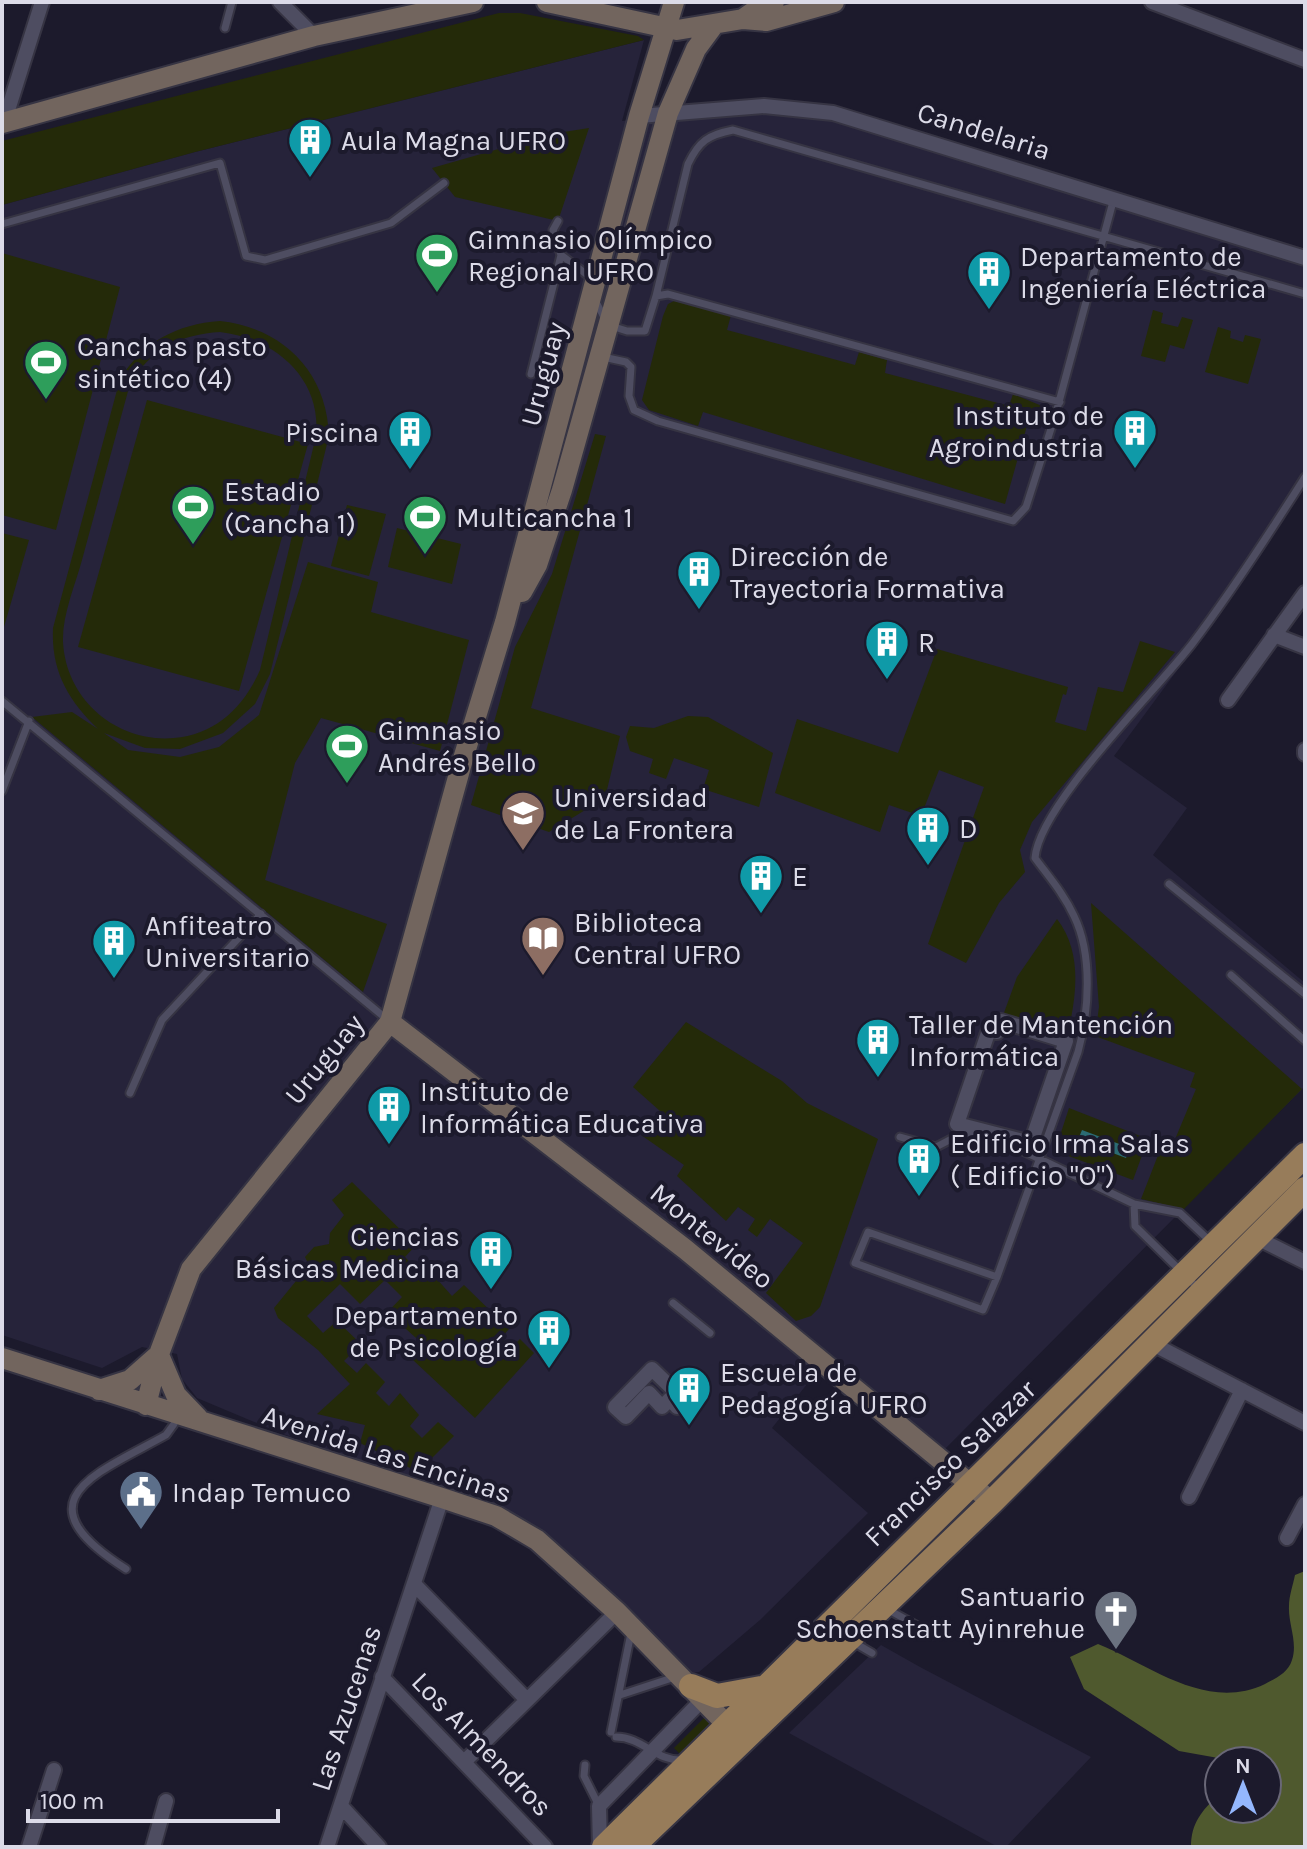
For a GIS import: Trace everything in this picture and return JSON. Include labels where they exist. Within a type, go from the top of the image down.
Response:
[{"type":"main road","points":[[3,123],[314,36],[473,2]]},
{"type":"main road","points":[[547,2],[673,29],[713,26],[743,19],[766,21],[834,2]]},
{"type":"main road","name":"Uruguay","points":[[152,1414],[159,1354],[191,1269],[390,1022],[459,772],[505,622],[639,116],[673,29],[674,2]]},
{"type":"main road","points":[[743,19],[763,5],[774,2]]},
{"type":"main road","name":"Uruguay","points":[[505,622],[537,565],[600,357],[668,113],[696,49],[713,26]]},
{"type":"main road","points":[[673,29],[681,59],[679,86]]},
{"type":"main road","name":"Montevideo","points":[[390,1022],[685,1249],[992,1502]]},
{"type":"main road","name":"Francisco Salazar","points":[[602,1847],[690,1759],[734,1731],[847,1639],[992,1502],[1149,1342],[1214,1245],[1305,1155]]},
{"type":"main road","name":"Francisco Salazar","points":[[632,1847],[734,1731],[761,1688],[970,1486],[1192,1282],[1246,1245],[1305,1189]]},
{"type":"main road","points":[[96,1390],[130,1380],[159,1354],[176,1395],[211,1425]]},
{"type":"main road","name":"Avenida Las Encinas","points":[[2,1358],[96,1390],[152,1414],[211,1425]]},
{"type":"main road","name":"Avenida Las Encinas","points":[[42,1372],[75,1394],[211,1425],[496,1516],[537,1540],[623,1618],[734,1731]]},
{"type":"main road","points":[[692,1687],[717,1696],[761,1688]]},
{"type":"street","points":[[3,123],[42,2]]},
{"type":"street","points":[[280,2],[314,36]]},
{"type":"street","points":[[1152,2],[1305,60]]},
{"type":"street","name":"Candelaria","points":[[639,116],[734,106],[808,108],[953,147],[1305,258]]},
{"type":"street","points":[[1228,700],[1305,593]]},
{"type":"street","points":[[1274,635],[1305,647]]},
{"type":"street","points":[[1001,1021],[1066,1041],[1031,1143],[957,1124],[989,1030],[997,1032],[1001,1021]]},
{"type":"street","points":[[1246,1245],[1305,1262]]},
{"type":"street","points":[[1149,1342],[1305,1423]]},
{"type":"street","points":[[652,1369],[684,1400],[677,1407],[670,1399],[662,1407],[649,1393],[626,1417],[615,1407],[652,1369]]},
{"type":"street","points":[[1189,1497],[1242,1390]]},
{"type":"street","name":"Las Azucenas","points":[[327,1847],[442,1498]]},
{"type":"street","points":[[1287,1538],[1305,1504]]},
{"type":"street","points":[[414,1584],[527,1700]]},
{"type":"street","points":[[464,1762],[527,1700],[623,1618]]},
{"type":"street","name":"Los Almendros","points":[[382,1677],[545,1847]]},
{"type":"street","points":[[599,1806],[653,1752],[692,1687]]},
{"type":"street","points":[[29,1847],[54,1770]]},
{"type":"street","points":[[153,1847],[166,1801]]},
{"type":"street","points":[[341,1806],[379,1847]]},
{"type":"street","name":"Francisco Salazar","points":[[599,1806],[602,1847]]},
{"type":"lane","points":[[225,28],[232,2]]},
{"type":"lane","points":[[558,221],[553,230],[561,255],[594,289],[608,325],[627,331],[645,331],[688,164],[697,146],[709,135],[733,130],[1305,294]]},
{"type":"lane","points":[[2,224],[220,163],[246,256],[265,260],[391,223],[444,183]]},
{"type":"lane","points":[[577,358],[600,357],[626,362],[632,373],[629,396],[634,410],[658,421],[1013,521],[1026,507],[1060,402],[1114,198]]},
{"type":"lane","points":[[531,374],[561,255]]},
{"type":"lane","points":[[656,296],[668,294],[722,306],[1060,402]]},
{"type":"lane","points":[[997,1277],[868,1232],[855,1263],[983,1310],[997,1277],[1078,1052],[1087,1002],[1076,920],[1063,895],[1035,858],[1036,841],[1054,809],[1191,645],[1305,477]]},
{"type":"lane","points":[[2,701],[390,1022]]},
{"type":"lane","points":[[2,791],[29,721]]},
{"type":"lane","points":[[1169,884],[1305,994]]},
{"type":"lane","points":[[130,1093],[162,1020],[261,914]]},
{"type":"lane","points":[[1231,975],[1305,1041]]},
{"type":"lane","points":[[900,1137],[936,1147],[963,1133],[1023,1151],[1038,1161],[1134,1204],[1180,1213],[1214,1245],[1246,1245]]},
{"type":"lane","points":[[1134,1204],[1135,1226],[1192,1282]]},
{"type":"lane","points":[[673,1303],[710,1333]]},
{"type":"lane","points":[[126,1569],[87,1537],[74,1518],[73,1500],[84,1481],[166,1435],[152,1414]]},
{"type":"lane","points":[[882,1606],[934,1635]]},
{"type":"lane","points":[[623,1618],[631,1647],[613,1735],[630,1739],[666,1761],[690,1759]]},
{"type":"lane","points":[[847,1639],[872,1653]]},
{"type":"lane","points":[[620,1695],[692,1687]]},
{"type":"lane","points":[[585,1765],[584,1776],[599,1806]]},
{"type":"shaded area","points":[[499,13],[520,13],[638,36],[644,40],[195,152],[2,205],[2,141]]},
{"type":"shaded area","name":"Universidad de La Frontera","points":[[644,40],[622,121],[763,111],[803,113],[1305,263],[1305,486],[1218,615],[1114,756],[1187,808],[1153,855],[1305,983],[1305,1086],[943,1451],[827,1359],[772,1428],[868,1513],[760,1620],[699,1672],[691,1673],[569,1554],[503,1508],[283,1434],[197,1398],[182,1379],[177,1354],[142,1347],[102,1368],[2,1335],[2,205],[195,152]]},
{"type":"shaded area","points":[[589,128],[558,221],[455,197],[432,168],[551,134]]},
{"type":"shaded area","name":"Canchas pasto sintético (4)","points":[[2,253],[120,287],[56,530],[2,515]]},
{"type":"shaded area","points":[[674,301],[731,315],[727,330],[855,365],[859,352],[887,360],[885,373],[1009,406],[1013,394],[1042,406],[1044,419],[1030,415],[1005,504],[703,412],[698,426],[649,410],[642,400],[663,316],[668,304]]},
{"type":"shaded area","points":[[1153,310],[1163,313],[1161,323],[1178,327],[1182,317],[1193,320],[1184,349],[1170,345],[1165,362],[1141,356]]},
{"type":"shaded area","points":[[220,321],[243,325],[282,344],[297,357],[320,392],[329,436],[270,674],[255,704],[223,733],[180,749],[145,748],[104,733],[128,750],[180,757],[219,747],[259,715],[308,562],[378,582],[371,612],[469,640],[440,751],[321,718],[295,763],[265,880],[387,924],[363,992],[32,717],[72,712],[98,729],[70,696],[58,671],[53,628],[120,379],[139,355],[162,337]],"holes":[[[220,332],[240,336],[276,352],[302,379],[316,415],[316,436],[260,670],[246,696],[226,717],[202,731],[189,736],[153,738],[115,725],[98,714],[84,699],[66,663],[63,642],[65,621],[130,384],[157,353],[180,340]]]},
{"type":"shaded area","points":[[1218,327],[1231,331],[1230,338],[1243,342],[1245,335],[1261,339],[1248,384],[1205,372]]},
{"type":"shaded area","name":"Estadio (Cancha 1)","points":[[147,400],[308,444],[239,691],[78,647]]},
{"type":"shaded area","points":[[595,434],[606,436],[531,708],[620,736],[605,798],[549,832],[471,805],[515,647],[552,574]]},
{"type":"shaded area","points":[[347,505],[386,514],[369,576],[331,566]]},
{"type":"shaded area","name":"Multicancha 1","points":[[397,528],[461,544],[452,584],[388,567]]},
{"type":"shaded area","points":[[2,533],[29,540],[4,627],[2,627]]},
{"type":"shaded area","points":[[1140,641],[1175,652],[1032,822],[1020,850],[1025,872],[999,903],[966,963],[928,944],[984,787],[939,770],[921,816],[889,805],[880,832],[775,793],[797,719],[898,753],[937,649],[1068,687],[1055,722],[1086,731],[1098,687],[1123,692]]},
{"type":"shaded area","points":[[688,716],[708,717],[773,753],[759,807],[703,789],[709,770],[674,758],[666,779],[649,773],[653,759],[630,751],[626,737],[630,726],[654,728]]},
{"type":"shaded area","points":[[1091,903],[1302,1089],[1184,1209],[1141,1199],[1162,1145],[1171,1149],[1196,1089],[1190,1087],[1195,1073],[1095,1036],[1099,1007]]},
{"type":"shaded area","points":[[1057,919],[1066,933],[1074,962],[1075,994],[1066,1041],[1001,1021],[1017,977]]},
{"type":"shaded area","points":[[686,1022],[782,1081],[807,1103],[878,1139],[820,1307],[811,1316],[796,1321],[766,1293],[803,1243],[770,1219],[757,1237],[748,1230],[755,1219],[738,1207],[726,1221],[677,1176],[684,1165],[641,1135],[660,1111],[633,1087]]},
{"type":"shaded area","points":[[1069,1108],[1148,1139],[1133,1180],[1055,1151]]},
{"type":"shaded area","points":[[1082,1130],[1130,1148],[1126,1158],[1078,1140]]},
{"type":"shaded area","points":[[352,1182],[416,1245],[405,1257],[420,1273],[427,1268],[452,1296],[464,1285],[509,1329],[501,1338],[511,1348],[520,1339],[534,1353],[475,1418],[413,1360],[425,1346],[396,1320],[390,1325],[382,1318],[402,1297],[385,1280],[360,1304],[340,1284],[307,1316],[323,1333],[337,1321],[361,1344],[344,1361],[357,1373],[366,1363],[385,1382],[376,1393],[389,1406],[400,1393],[419,1415],[410,1426],[422,1438],[438,1422],[454,1436],[418,1472],[360,1443],[365,1425],[317,1414],[350,1384],[318,1350],[278,1318],[274,1308],[309,1265],[305,1257],[314,1247],[329,1244],[330,1233],[344,1215],[332,1200]]},
{"type":"shaded area","points":[[1305,1571],[1305,1847],[1191,1847],[1193,1831],[1203,1812],[1203,1825],[1283,1825],[1283,1745],[1203,1745],[1203,1755],[1179,1751],[1084,1689],[1070,1657],[1098,1644],[1200,1689],[1221,1693],[1243,1691],[1265,1684],[1285,1672],[1292,1660],[1294,1646],[1289,1613],[1295,1575]]},
{"type":"shaded area","points":[[881,1645],[1091,1757],[1006,1847],[998,1847],[789,1733]]},
{"type":"shaded area","points":[[705,1717],[711,1723],[680,1754],[674,1748]]},
{"type":"place","name":"Aula Magna UFRO","points":[[310,179]]},
{"type":"place","name":"Gimnasio Olímpico Regional UFRO","points":[[437,294]]},
{"type":"place","name":"Departamento de Ingeniería Eléctrica","points":[[989,311]]},
{"type":"place","name":"Canchas pasto sintético (4)","points":[[46,401]]},
{"type":"place","name":"Instituto de Agroindustria","points":[[1135,470]]},
{"type":"place","name":"Piscina","points":[[410,471]]},
{"type":"place","name":"Estadio (Cancha 1)","points":[[193,546]]},
{"type":"place","name":"Multicancha 1","points":[[425,556]]},
{"type":"place","name":"Dirección de Trayectoria Formativa","points":[[699,611]]},
{"type":"place","name":"R","points":[[887,681]]},
{"type":"place","name":"Gimnasio Andrés Bello","points":[[347,785]]},
{"type":"place","name":"Universidad de La Frontera","points":[[523,852]]},
{"type":"place","name":"D","points":[[928,867]]},
{"type":"place","name":"E","points":[[761,915]]},
{"type":"place","name":"Biblioteca Central UFRO","points":[[543,977]]},
{"type":"place","name":"Anfiteatro Universitario","points":[[114,980]]},
{"type":"place","name":"Taller de Mantención Informática","points":[[878,1079]]},
{"type":"place","name":"Instituto de Informática Educativa","points":[[389,1146]]},
{"type":"place","name":"Edificio Irma Salas ( Edificio \"O\")","points":[[919,1198]]},
{"type":"place","name":"Ciencias Básicas Medicina","points":[[491,1291]]},
{"type":"place","name":"Departamento de Psicología","points":[[549,1370]]},
{"type":"place","name":"Escuela de Pedagogía UFRO","points":[[689,1427]]},
{"type":"place","name":"Indap Temuco","points":[[141,1531]]},
{"type":"place","name":"Santuario Schoenstatt Ayinrehue","points":[[1116,1651]]}]
